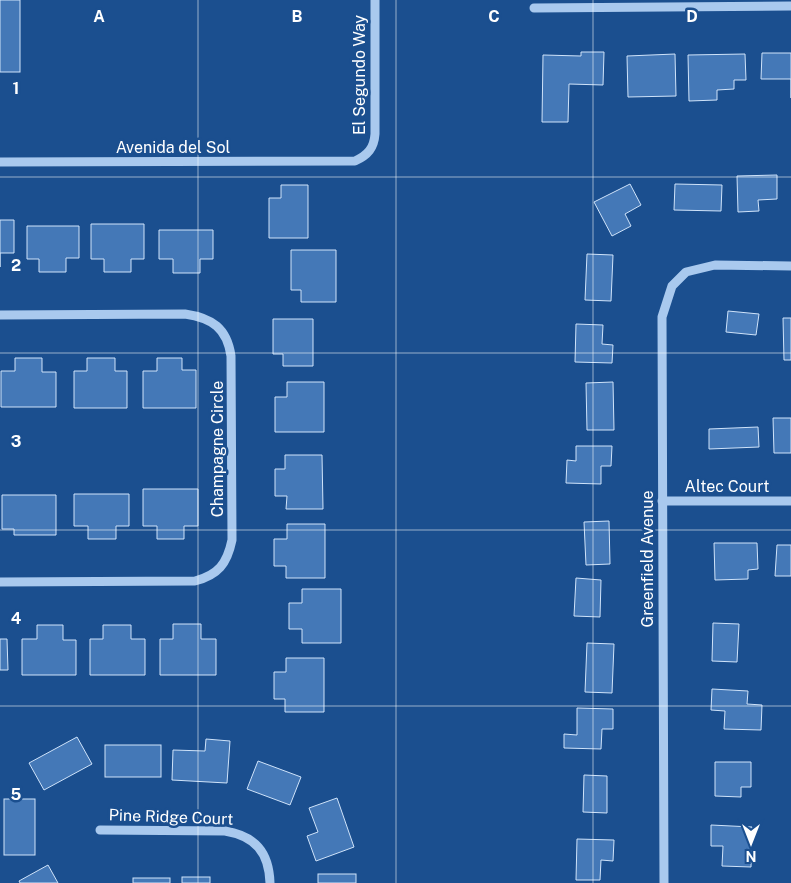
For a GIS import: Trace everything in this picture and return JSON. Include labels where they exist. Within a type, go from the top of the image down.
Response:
[{"type":"street","name":"El Segundo Way","points":[[346,162],[355,161],[364,156],[371,150],[374,142],[375,0]]},
{"type":"street","points":[[534,8],[643,4],[791,6]]},
{"type":"street","name":"Avenida del Sol","points":[[0,162],[346,162]]},
{"type":"street","name":"Greenfield Avenue","points":[[664,883],[662,317],[672,286],[686,272],[714,265],[791,266]]},
{"type":"street","name":"Champagne Circle","points":[[0,315],[184,314],[198,316],[220,328],[226,336],[231,356],[232,540],[226,562],[207,578],[194,581],[0,582]]},
{"type":"street","name":"Altec Court","points":[[662,501],[791,501]]},
{"type":"street","name":"Pine Ridge Court","points":[[100,830],[225,831],[237,833],[248,838],[262,852],[269,869],[270,883]]},
{"type":"building","points":[[0,0],[20,0],[20,72],[0,72]]},
{"type":"building","points":[[581,52],[604,52],[603,85],[569,84],[568,122],[542,122],[543,55],[581,56]]},
{"type":"building","points":[[762,53],[791,53],[791,79],[761,79]]},
{"type":"building","points":[[675,54],[676,96],[628,97],[627,56]]},
{"type":"building","points":[[745,54],[746,80],[734,80],[734,89],[717,90],[717,100],[689,101],[688,55]]},
{"type":"building","points":[[777,175],[777,199],[758,200],[759,211],[738,212],[737,176]]},
{"type":"building","points":[[630,184],[641,205],[625,214],[631,226],[612,236],[594,202]]},
{"type":"building","points":[[675,184],[722,185],[721,211],[674,210]]},
{"type":"building","points":[[281,185],[308,185],[308,238],[269,238],[269,198],[281,198]]},
{"type":"building","points":[[0,220],[14,220],[14,253],[0,253]]},
{"type":"building","points":[[91,224],[144,224],[144,259],[131,259],[131,272],[104,272],[104,259],[91,259]]},
{"type":"building","points":[[27,226],[79,226],[79,258],[66,258],[66,272],[39,272],[39,259],[27,259]]},
{"type":"building","points":[[159,230],[213,230],[213,259],[200,259],[200,273],[173,273],[173,259],[159,259]]},
{"type":"building","points":[[291,250],[336,250],[336,302],[301,302],[301,290],[291,290]]},
{"type":"building","points":[[587,254],[613,255],[611,301],[585,300]]},
{"type":"building","points":[[728,311],[759,314],[756,335],[726,332]]},
{"type":"building","points":[[783,318],[791,318],[791,360],[784,360]]},
{"type":"building","points":[[273,319],[313,319],[313,366],[283,366],[283,354],[273,354]]},
{"type":"building","points":[[576,324],[603,325],[602,344],[613,345],[612,363],[575,362]]},
{"type":"building","points":[[15,358],[42,358],[42,372],[56,372],[56,407],[1,407],[1,371],[15,371]]},
{"type":"building","points":[[87,358],[115,358],[115,371],[127,371],[127,408],[74,408],[74,371],[87,371]]},
{"type":"building","points":[[157,358],[182,358],[182,370],[196,370],[196,408],[143,408],[143,371],[157,371]]},
{"type":"building","points":[[287,382],[324,382],[324,432],[275,432],[275,397],[287,397]]},
{"type":"building","points":[[613,382],[614,430],[587,430],[586,383]]},
{"type":"building","points":[[773,418],[791,418],[791,453],[774,453]]},
{"type":"building","points":[[758,427],[759,447],[709,449],[709,429]]},
{"type":"building","points":[[576,446],[612,446],[611,466],[601,466],[601,484],[566,483],[567,460],[576,461]]},
{"type":"building","points":[[285,455],[322,455],[323,509],[286,509],[287,496],[275,496],[275,469],[285,469]]},
{"type":"building","points":[[143,489],[198,489],[198,526],[184,526],[184,539],[157,539],[157,526],[143,526]]},
{"type":"building","points":[[74,494],[129,494],[129,526],[116,526],[116,539],[88,539],[88,526],[74,526]]},
{"type":"building","points":[[2,495],[56,495],[56,535],[14,535],[14,529],[2,529]]},
{"type":"building","points":[[609,521],[610,564],[586,565],[584,522]]},
{"type":"building","points":[[287,524],[325,524],[325,578],[286,578],[286,566],[274,566],[274,539],[287,539]]},
{"type":"building","points":[[714,543],[757,543],[758,569],[748,570],[748,579],[715,580]]},
{"type":"building","points":[[777,545],[791,545],[791,576],[775,576]]},
{"type":"building","points":[[576,578],[601,580],[600,617],[574,616]]},
{"type":"building","points":[[302,589],[341,589],[341,643],[302,643],[302,629],[289,629],[289,603],[302,603]]},
{"type":"building","points":[[713,623],[739,624],[737,662],[712,661]]},
{"type":"building","points":[[173,624],[201,624],[201,639],[216,639],[216,675],[160,675],[160,639],[173,639]]},
{"type":"building","points":[[37,625],[63,625],[63,640],[76,640],[76,675],[22,675],[22,639],[37,639]]},
{"type":"building","points":[[103,625],[131,625],[131,639],[145,639],[145,675],[90,675],[90,639],[103,639]]},
{"type":"building","points":[[0,639],[7,639],[8,670],[0,670]]},
{"type":"building","points":[[587,643],[614,644],[612,693],[585,692]]},
{"type":"building","points":[[286,658],[324,658],[324,712],[285,712],[285,699],[274,699],[274,672],[286,672]]},
{"type":"building","points":[[712,689],[748,691],[747,704],[762,705],[761,730],[724,729],[725,711],[711,710]]},
{"type":"building","points":[[577,708],[613,709],[613,729],[602,729],[601,749],[564,748],[564,734],[577,735]]},
{"type":"building","points":[[77,737],[92,764],[44,790],[29,763]]},
{"type":"building","points":[[206,739],[230,741],[227,783],[172,780],[173,750],[205,751]]},
{"type":"building","points":[[105,745],[161,745],[161,777],[105,777]]},
{"type":"building","points":[[258,761],[301,777],[290,805],[247,789]]},
{"type":"building","points":[[715,762],[751,762],[751,787],[741,787],[741,797],[715,796]]},
{"type":"building","points":[[584,775],[607,776],[607,813],[583,812]]},
{"type":"building","points":[[337,798],[354,847],[316,861],[307,836],[318,832],[309,808]]},
{"type":"building","points":[[4,799],[35,799],[35,855],[4,855]]},
{"type":"building","points":[[711,825],[752,827],[751,867],[722,866],[723,846],[711,846]]},
{"type":"building","points":[[577,839],[614,840],[613,861],[601,860],[600,880],[576,880]]},
{"type":"building","points":[[48,865],[58,883],[20,883],[19,881]]},
{"type":"building","points":[[318,874],[356,874],[356,883],[318,883]]},
{"type":"building","points":[[182,877],[210,877],[210,883],[182,883]]},
{"type":"building","points":[[133,878],[170,878],[170,883],[133,883]]}]
